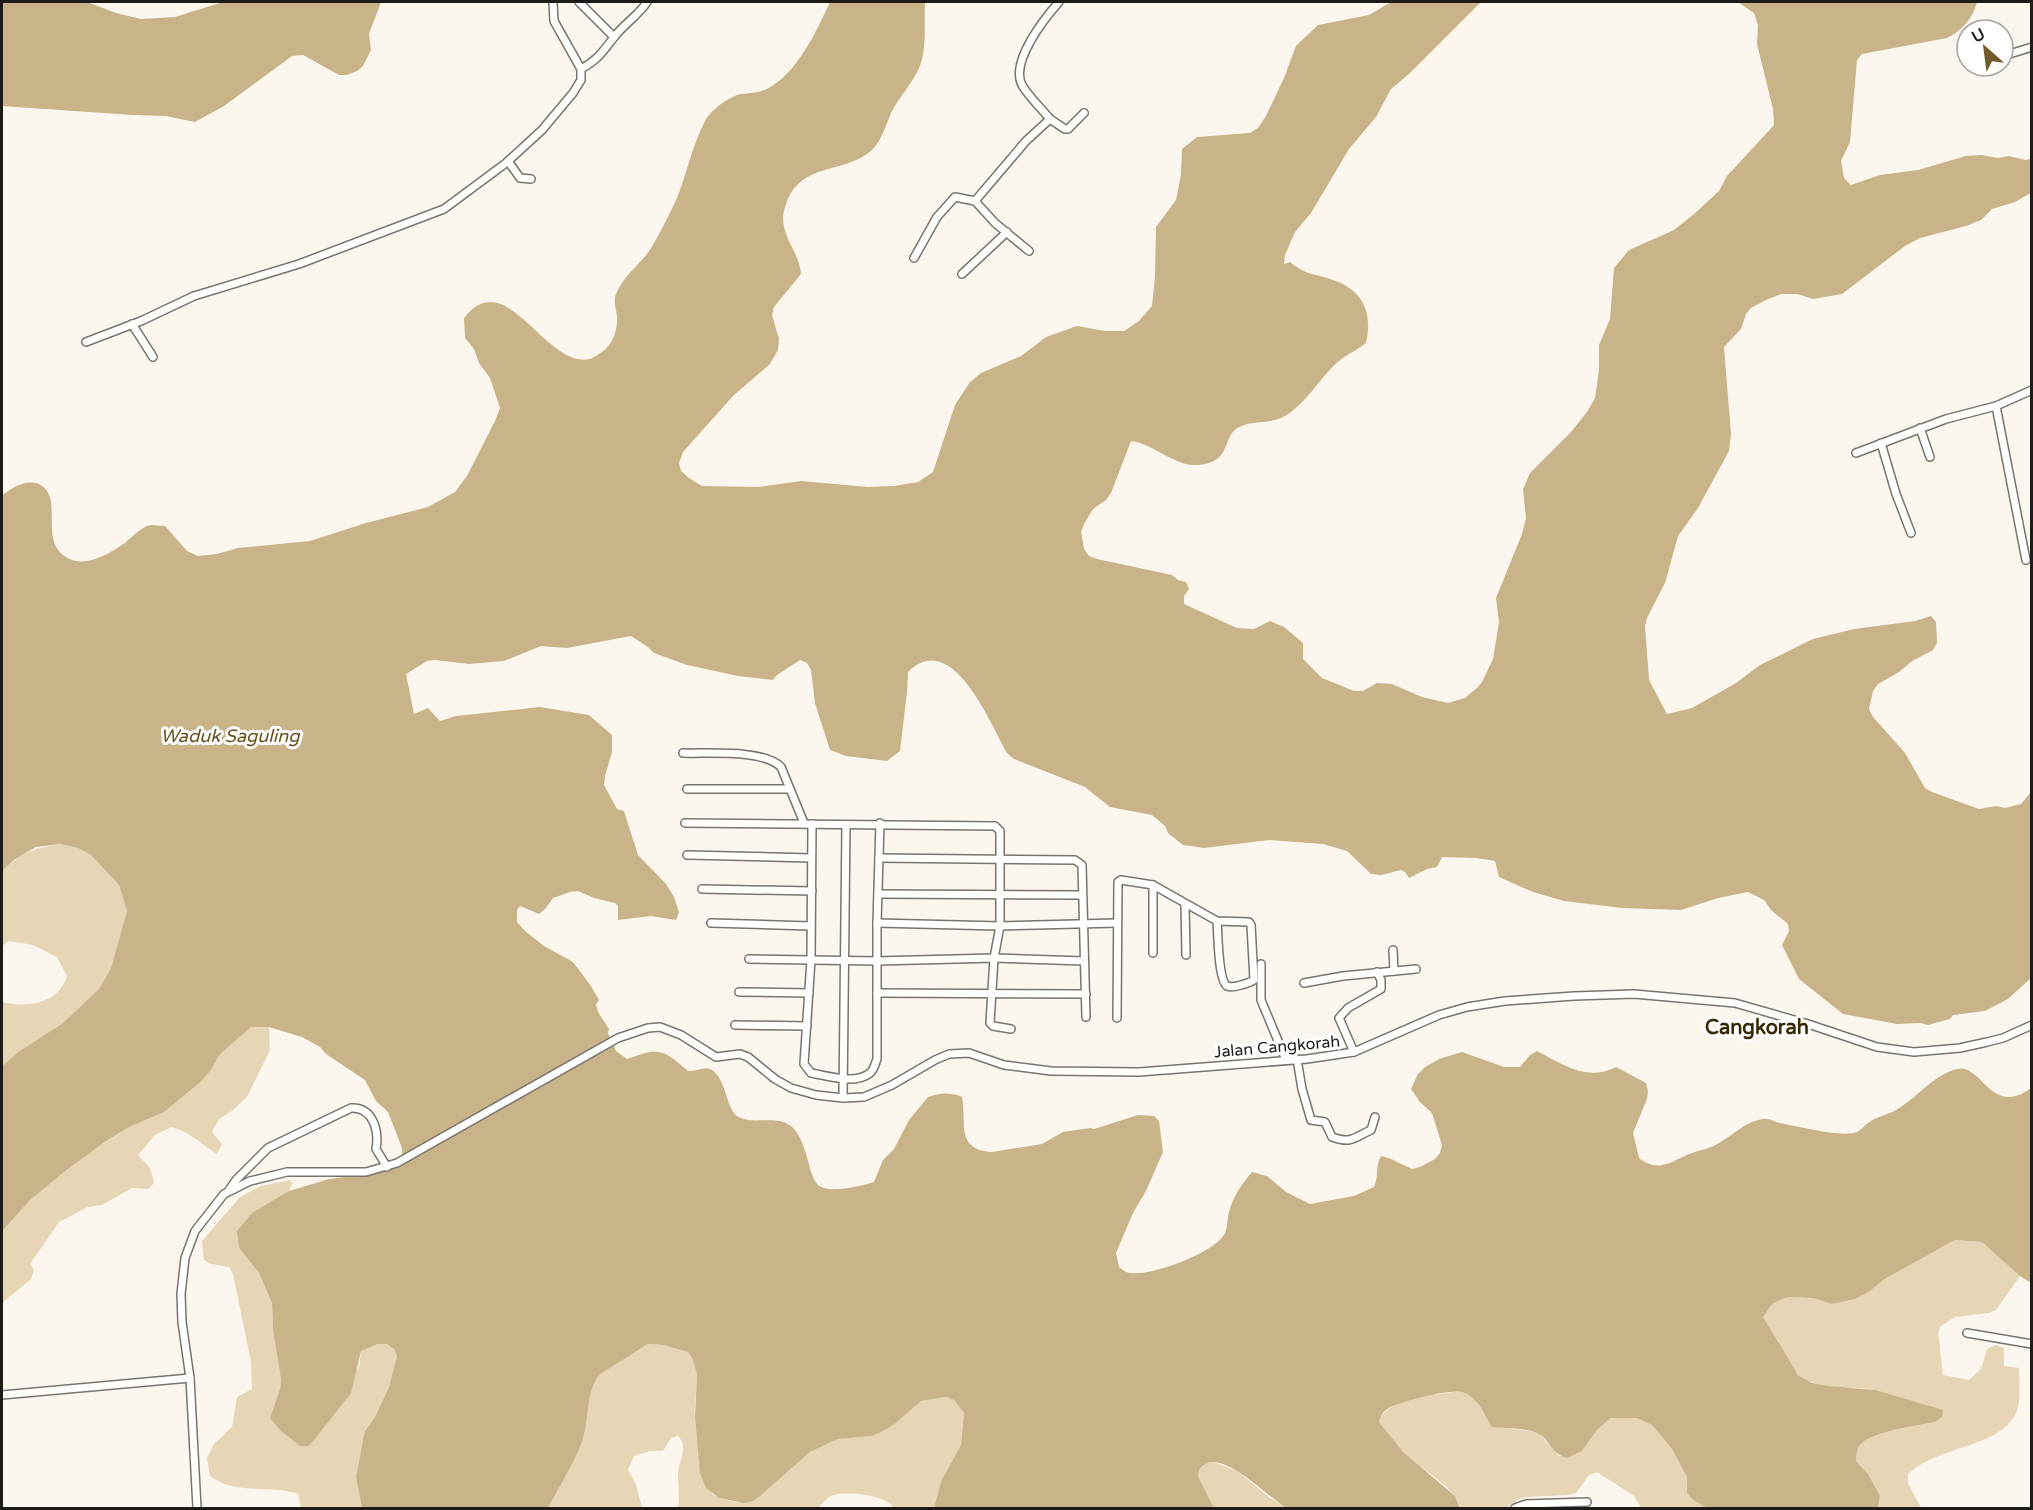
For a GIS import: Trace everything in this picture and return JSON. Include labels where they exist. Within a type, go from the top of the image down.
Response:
[{"type":"street","points":[[86,342],[194,296],[299,264],[444,209],[507,161],[542,130],[581,80],[581,69],[575,54],[554,21],[553,2]]},
{"type":"street","points":[[579,2],[614,37]]},
{"type":"street","points":[[581,69],[593,63],[600,56],[614,37],[647,2]]},
{"type":"street","points":[[1059,2],[1021,58],[1021,84],[1050,119],[1065,129],[1068,129],[1084,113]]},
{"type":"street","points":[[2015,52],[2031,47]]},
{"type":"street","points":[[975,201],[1026,141],[1050,119]]},
{"type":"street","points":[[507,161],[520,178],[531,179]]},
{"type":"street","points":[[914,258],[937,217],[956,197],[975,201],[1029,251]]},
{"type":"street","points":[[962,274],[1006,232]]},
{"type":"street","points":[[132,324],[153,357]]},
{"type":"street","points":[[1856,453],[1946,419],[1996,406],[2031,390]]},
{"type":"street","points":[[1996,406],[2026,560]]},
{"type":"street","points":[[1920,429],[1930,457]]},
{"type":"street","points":[[1881,443],[1896,494],[1911,533]]},
{"type":"street","points":[[683,753],[753,756],[775,761],[781,767],[789,789],[808,824],[812,891],[811,960],[804,1064],[811,1073],[843,1079],[869,1074],[877,1059],[880,823]]},
{"type":"street","points":[[687,789],[789,789]]},
{"type":"street","points":[[685,823],[846,825],[880,823],[995,826],[1000,831],[1000,926],[994,958],[990,1023],[993,1026],[1011,1029]]},
{"type":"street","points":[[843,1098],[846,825]]},
{"type":"street","points":[[687,855],[811,858]]},
{"type":"street","points":[[879,858],[1075,860],[1082,865],[1086,1017]]},
{"type":"street","points":[[1117,1018],[1118,882],[1122,880],[1152,885],[1217,921],[1249,922],[1254,980],[1252,982],[1232,987],[1227,986],[1223,981],[1217,921]]},
{"type":"street","points":[[1152,885],[1153,953]]},
{"type":"street","points":[[702,889],[812,891]]},
{"type":"street","points":[[878,894],[1082,895]]},
{"type":"street","points":[[1185,904],[1185,956]]},
{"type":"street","points":[[711,923],[810,926]]},
{"type":"street","points":[[877,923],[1000,926],[1118,923]]},
{"type":"street","points":[[1393,950],[1394,971]]},
{"type":"street","points":[[749,959],[877,961],[994,958],[1084,961]]},
{"type":"street","points":[[1262,964],[1261,1000],[1286,1060]]},
{"type":"street","points":[[1304,983],[1377,972],[1416,969]]},
{"type":"street","points":[[1354,1052],[1339,1018],[1348,1008],[1381,989],[1381,980],[1377,972]]},
{"type":"street","points":[[739,992],[808,993]]},
{"type":"street","points":[[877,993],[1086,994]]},
{"type":"street","name":"Jalan Cangkorah","points":[[387,1167],[614,1041],[648,1028],[660,1027],[681,1035],[716,1057],[740,1054],[748,1057],[775,1079],[791,1088],[816,1095],[843,1098],[864,1097],[892,1085],[949,1054],[969,1053],[1004,1065],[1051,1071],[1139,1072],[1339,1056],[1354,1052],[1439,1015],[1467,1007],[1601,994],[1651,995],[1735,1003],[1893,1051],[1914,1052],[1969,1046],[2003,1038],[2031,1025]]},
{"type":"street","points":[[735,1025],[807,1026]]},
{"type":"street","points":[[1297,1059],[1302,1089],[1311,1120],[1325,1122],[1332,1137],[1345,1142],[1350,1141],[1371,1130],[1375,1117]]},
{"type":"street","points":[[197,1509],[190,1378],[182,1322],[185,1258],[195,1231],[236,1180],[268,1148],[351,1108],[357,1108],[370,1115],[375,1122],[376,1149],[387,1167],[366,1172],[287,1172],[250,1181],[228,1192]]},
{"type":"street","points":[[1967,1333],[2031,1344]]},
{"type":"street","points":[[2,1395],[190,1378]]},
{"type":"street","points":[[1515,1509],[1526,1504],[1587,1502]]},
{"type":"shaded area","points":[[60,844],[78,848],[91,855],[119,885],[127,911],[111,968],[99,989],[63,1023],[21,1050],[2,1066],[2,1002],[31,1004],[40,1002],[57,993],[67,976],[57,957],[33,945],[9,941],[2,946],[2,871],[28,852]]},
{"type":"shaded area","points":[[251,1026],[269,1027],[270,1050],[247,1097],[219,1119],[212,1132],[222,1144],[217,1154],[189,1135],[171,1127],[155,1135],[138,1155],[150,1168],[154,1183],[148,1189],[132,1188],[102,1205],[88,1207],[59,1222],[30,1264],[34,1270],[31,1279],[2,1303],[2,1231],[13,1216],[27,1201],[61,1173],[211,1070],[220,1054]]},
{"type":"shaded area","points":[[290,1180],[292,1183],[289,1191],[253,1212],[239,1248],[259,1273],[272,1303],[273,1330],[281,1380],[270,1418],[359,1368],[361,1351],[378,1344],[387,1344],[394,1349],[397,1356],[389,1387],[363,1439],[356,1476],[362,1508],[301,1508],[298,1494],[231,1486],[210,1476],[207,1458],[214,1444],[232,1427],[237,1397],[252,1389],[251,1362],[233,1274],[229,1267],[211,1264],[204,1260],[202,1241],[240,1197],[261,1186]]},
{"type":"shaded area","points":[[1955,1240],[1982,1242],[2020,1276],[1996,1310],[1955,1317],[1941,1326],[1938,1333],[1943,1375],[1969,1380],[1981,1369],[1987,1349],[1995,1345],[2004,1348],[2004,1366],[2019,1368],[2017,1410],[2010,1423],[1998,1432],[1984,1440],[1919,1465],[1908,1475],[1908,1483],[1921,1508],[1878,1508],[1880,1496],[1868,1474],[1856,1461],[1859,1447],[1876,1435],[1935,1422],[1900,1401],[1877,1391],[1828,1386],[1800,1376],[1786,1358],[1763,1317],[1772,1304],[1787,1297],[1813,1298],[1831,1304],[1870,1291],[1883,1280]]},
{"type":"shaded area","points":[[648,1344],[680,1348],[689,1353],[693,1359],[697,1374],[695,1416],[712,1494],[729,1501],[754,1500],[810,1452],[838,1439],[872,1436],[896,1423],[921,1401],[946,1397],[954,1400],[964,1413],[961,1445],[941,1481],[934,1508],[894,1508],[875,1497],[838,1494],[831,1496],[817,1508],[678,1508],[678,1473],[683,1445],[678,1436],[671,1438],[663,1451],[650,1451],[634,1456],[628,1470],[636,1484],[642,1508],[548,1508],[582,1442],[592,1390],[599,1375]]},
{"type":"shaded area","points":[[1461,1391],[1475,1399],[1492,1426],[1538,1432],[1559,1456],[1582,1451],[1597,1430],[1611,1418],[1637,1418],[1652,1425],[1672,1449],[1687,1477],[1687,1493],[1693,1500],[1707,1508],[1641,1508],[1634,1496],[1597,1472],[1589,1475],[1576,1493],[1527,1497],[1519,1499],[1506,1508],[1460,1508],[1451,1492],[1403,1452],[1379,1422],[1384,1413],[1402,1402]]},
{"type":"shaded area","points":[[1214,1462],[1237,1471],[1286,1508],[1214,1508],[1198,1476],[1200,1468],[1206,1463]]},
{"type":"water","points":[[2,2],[87,2],[141,19],[175,17],[223,2],[381,2],[369,34],[371,50],[363,66],[357,71],[339,75],[303,55],[292,56],[224,106],[195,122],[166,116],[2,106]]},
{"type":"water","name":"Waduk Saguling","points":[[830,2],[925,2],[924,43],[920,66],[894,107],[875,146],[861,158],[824,170],[802,181],[793,190],[786,204],[783,224],[801,274],[774,307],[772,315],[779,339],[778,350],[770,364],[734,395],[683,452],[679,463],[681,471],[702,486],[759,487],[801,481],[868,487],[918,482],[933,472],[955,405],[970,382],[981,373],[1021,356],[1046,337],[1077,326],[1105,331],[1124,331],[1139,321],[1152,306],[1156,227],[1176,200],[1181,174],[1182,149],[1197,137],[1250,133],[1258,128],[1284,78],[1296,46],[1318,25],[1369,15],[1391,2],[1481,2],[1391,89],[1376,117],[1349,149],[1311,213],[1295,232],[1285,255],[1284,264],[1290,262],[1306,272],[1343,284],[1358,296],[1367,313],[1366,343],[1339,361],[1293,411],[1279,419],[1248,424],[1236,429],[1221,455],[1209,463],[1190,465],[1181,463],[1148,446],[1131,441],[1111,493],[1106,500],[1093,509],[1081,532],[1084,549],[1089,556],[1172,575],[1186,582],[1189,589],[1184,596],[1184,604],[1237,628],[1254,629],[1270,621],[1284,627],[1303,643],[1303,659],[1322,678],[1354,691],[1363,691],[1377,683],[1392,684],[1422,697],[1448,703],[1465,698],[1477,688],[1493,659],[1499,622],[1496,598],[1522,534],[1526,518],[1523,489],[1530,473],[1571,432],[1595,398],[1599,370],[1599,345],[1610,319],[1614,268],[1629,250],[1674,230],[1694,214],[1719,191],[1727,176],[1774,125],[1773,109],[1757,44],[1758,25],[1754,13],[1738,2],[1977,2],[1970,18],[1955,18],[1955,33],[1947,38],[1862,54],[1857,60],[1850,142],[1841,161],[1844,178],[1851,185],[1880,175],[1918,170],[1966,156],[1982,155],[1998,158],[2009,156],[2025,160],[2031,159],[2031,193],[2015,202],[1992,209],[1981,220],[1920,238],[1905,246],[1842,294],[1813,299],[1797,294],[1781,294],[1751,308],[1746,314],[1741,329],[1724,347],[1731,434],[1729,451],[1698,508],[1678,536],[1665,583],[1645,626],[1649,680],[1667,714],[1692,708],[1736,683],[1760,665],[1813,639],[1854,629],[1915,621],[1931,616],[1936,622],[1937,643],[1933,650],[1878,684],[1873,691],[1869,709],[1873,717],[1905,753],[1925,788],[1932,792],[1979,809],[1996,806],[2005,808],[2021,804],[2031,792],[2031,978],[2008,999],[1985,1011],[1953,1015],[1950,1019],[1928,1025],[1897,1024],[1843,1014],[1799,979],[1782,945],[1789,931],[1788,924],[1771,910],[1764,900],[1748,892],[1718,898],[1681,910],[1622,908],[1564,901],[1533,892],[1499,877],[1495,861],[1476,858],[1442,857],[1437,867],[1409,878],[1401,870],[1381,875],[1371,874],[1347,851],[1323,844],[1269,840],[1204,848],[1183,845],[1168,833],[1165,826],[1152,815],[1110,807],[1085,787],[1014,759],[1007,753],[968,685],[954,670],[940,662],[924,662],[908,672],[900,751],[887,761],[846,756],[830,750],[815,703],[811,670],[807,663],[800,660],[773,680],[738,676],[687,665],[654,653],[631,636],[567,648],[541,646],[504,661],[469,664],[427,661],[406,674],[414,714],[428,708],[440,721],[456,716],[540,707],[589,715],[612,735],[612,752],[604,785],[617,809],[624,811],[638,855],[666,884],[674,897],[679,912],[676,920],[651,916],[618,920],[618,906],[615,903],[578,891],[553,898],[539,914],[520,906],[517,910],[517,922],[544,946],[573,962],[599,1000],[596,1004],[598,1012],[609,1029],[608,1033],[616,1051],[627,1059],[660,1052],[688,1071],[710,1069],[719,1078],[730,1106],[737,1116],[750,1120],[778,1121],[794,1129],[802,1143],[815,1181],[828,1189],[844,1189],[874,1182],[883,1160],[894,1149],[909,1120],[928,1097],[949,1094],[962,1097],[965,1133],[968,1140],[972,1146],[980,1150],[992,1152],[1042,1144],[1063,1132],[1094,1129],[1138,1115],[1154,1116],[1159,1121],[1163,1152],[1116,1253],[1119,1267],[1128,1272],[1141,1273],[1167,1267],[1195,1256],[1218,1242],[1224,1235],[1235,1195],[1252,1172],[1267,1176],[1286,1192],[1310,1204],[1354,1196],[1374,1187],[1381,1156],[1412,1169],[1435,1159],[1442,1145],[1432,1113],[1411,1089],[1418,1074],[1425,1067],[1439,1059],[1462,1052],[1504,1067],[1520,1067],[1530,1055],[1537,1051],[1576,1070],[1595,1073],[1616,1067],[1646,1083],[1647,1099],[1633,1133],[1639,1158],[1653,1165],[1664,1165],[1712,1147],[1745,1125],[1763,1119],[1831,1133],[1857,1132],[1871,1121],[1904,1105],[1940,1076],[1957,1069],[1965,1069],[1973,1073],[1996,1093],[2006,1097],[2017,1096],[2031,1088],[2031,1283],[1982,1242],[1955,1240],[1883,1280],[1870,1291],[1855,1299],[1831,1304],[1813,1298],[1787,1297],[1772,1304],[1763,1317],[1798,1375],[1812,1383],[1875,1390],[1943,1410],[1942,1417],[1935,1422],[1876,1435],[1859,1447],[1856,1461],[1868,1474],[1880,1496],[1878,1508],[1707,1508],[1693,1500],[1687,1493],[1687,1477],[1672,1449],[1652,1425],[1637,1418],[1611,1418],[1597,1430],[1582,1451],[1567,1458],[1557,1453],[1543,1437],[1535,1432],[1492,1427],[1480,1406],[1468,1394],[1462,1392],[1447,1392],[1400,1403],[1386,1410],[1379,1422],[1403,1452],[1455,1496],[1460,1508],[1286,1508],[1241,1473],[1221,1463],[1213,1462],[1200,1468],[1198,1476],[1214,1508],[934,1508],[941,1481],[961,1445],[964,1413],[954,1400],[946,1397],[921,1401],[896,1423],[872,1436],[838,1439],[810,1452],[759,1497],[744,1503],[719,1498],[706,1488],[700,1473],[695,1416],[697,1375],[693,1359],[688,1352],[664,1345],[648,1344],[599,1375],[592,1390],[582,1442],[548,1508],[362,1508],[356,1477],[363,1439],[389,1387],[397,1356],[394,1349],[387,1344],[378,1344],[361,1351],[351,1393],[314,1440],[308,1446],[300,1446],[281,1431],[270,1418],[281,1380],[273,1330],[272,1303],[259,1273],[239,1248],[237,1231],[253,1212],[289,1191],[329,1179],[377,1173],[402,1166],[402,1148],[388,1112],[376,1101],[365,1080],[326,1054],[320,1047],[302,1037],[269,1027],[251,1027],[220,1054],[211,1070],[199,1083],[164,1112],[131,1126],[65,1171],[30,1200],[2,1231],[2,1066],[21,1050],[63,1023],[99,989],[111,968],[127,911],[119,885],[91,855],[78,848],[60,844],[36,847],[14,860],[2,871],[2,495],[24,483],[39,484],[50,498],[52,530],[58,550],[73,560],[88,561],[112,552],[140,530],[151,525],[165,526],[187,551],[198,556],[217,554],[238,548],[310,541],[428,507],[455,492],[467,476],[500,408],[490,378],[479,363],[474,349],[465,338],[464,318],[480,304],[496,303],[511,309],[557,349],[573,358],[590,359],[606,349],[612,341],[617,326],[616,294],[625,279],[650,250],[666,221],[677,198],[705,121],[725,101],[741,94],[767,89],[778,82],[797,62]]},
{"type":"district","name":"Cangkorah","points":[[1757,1028]]}]
